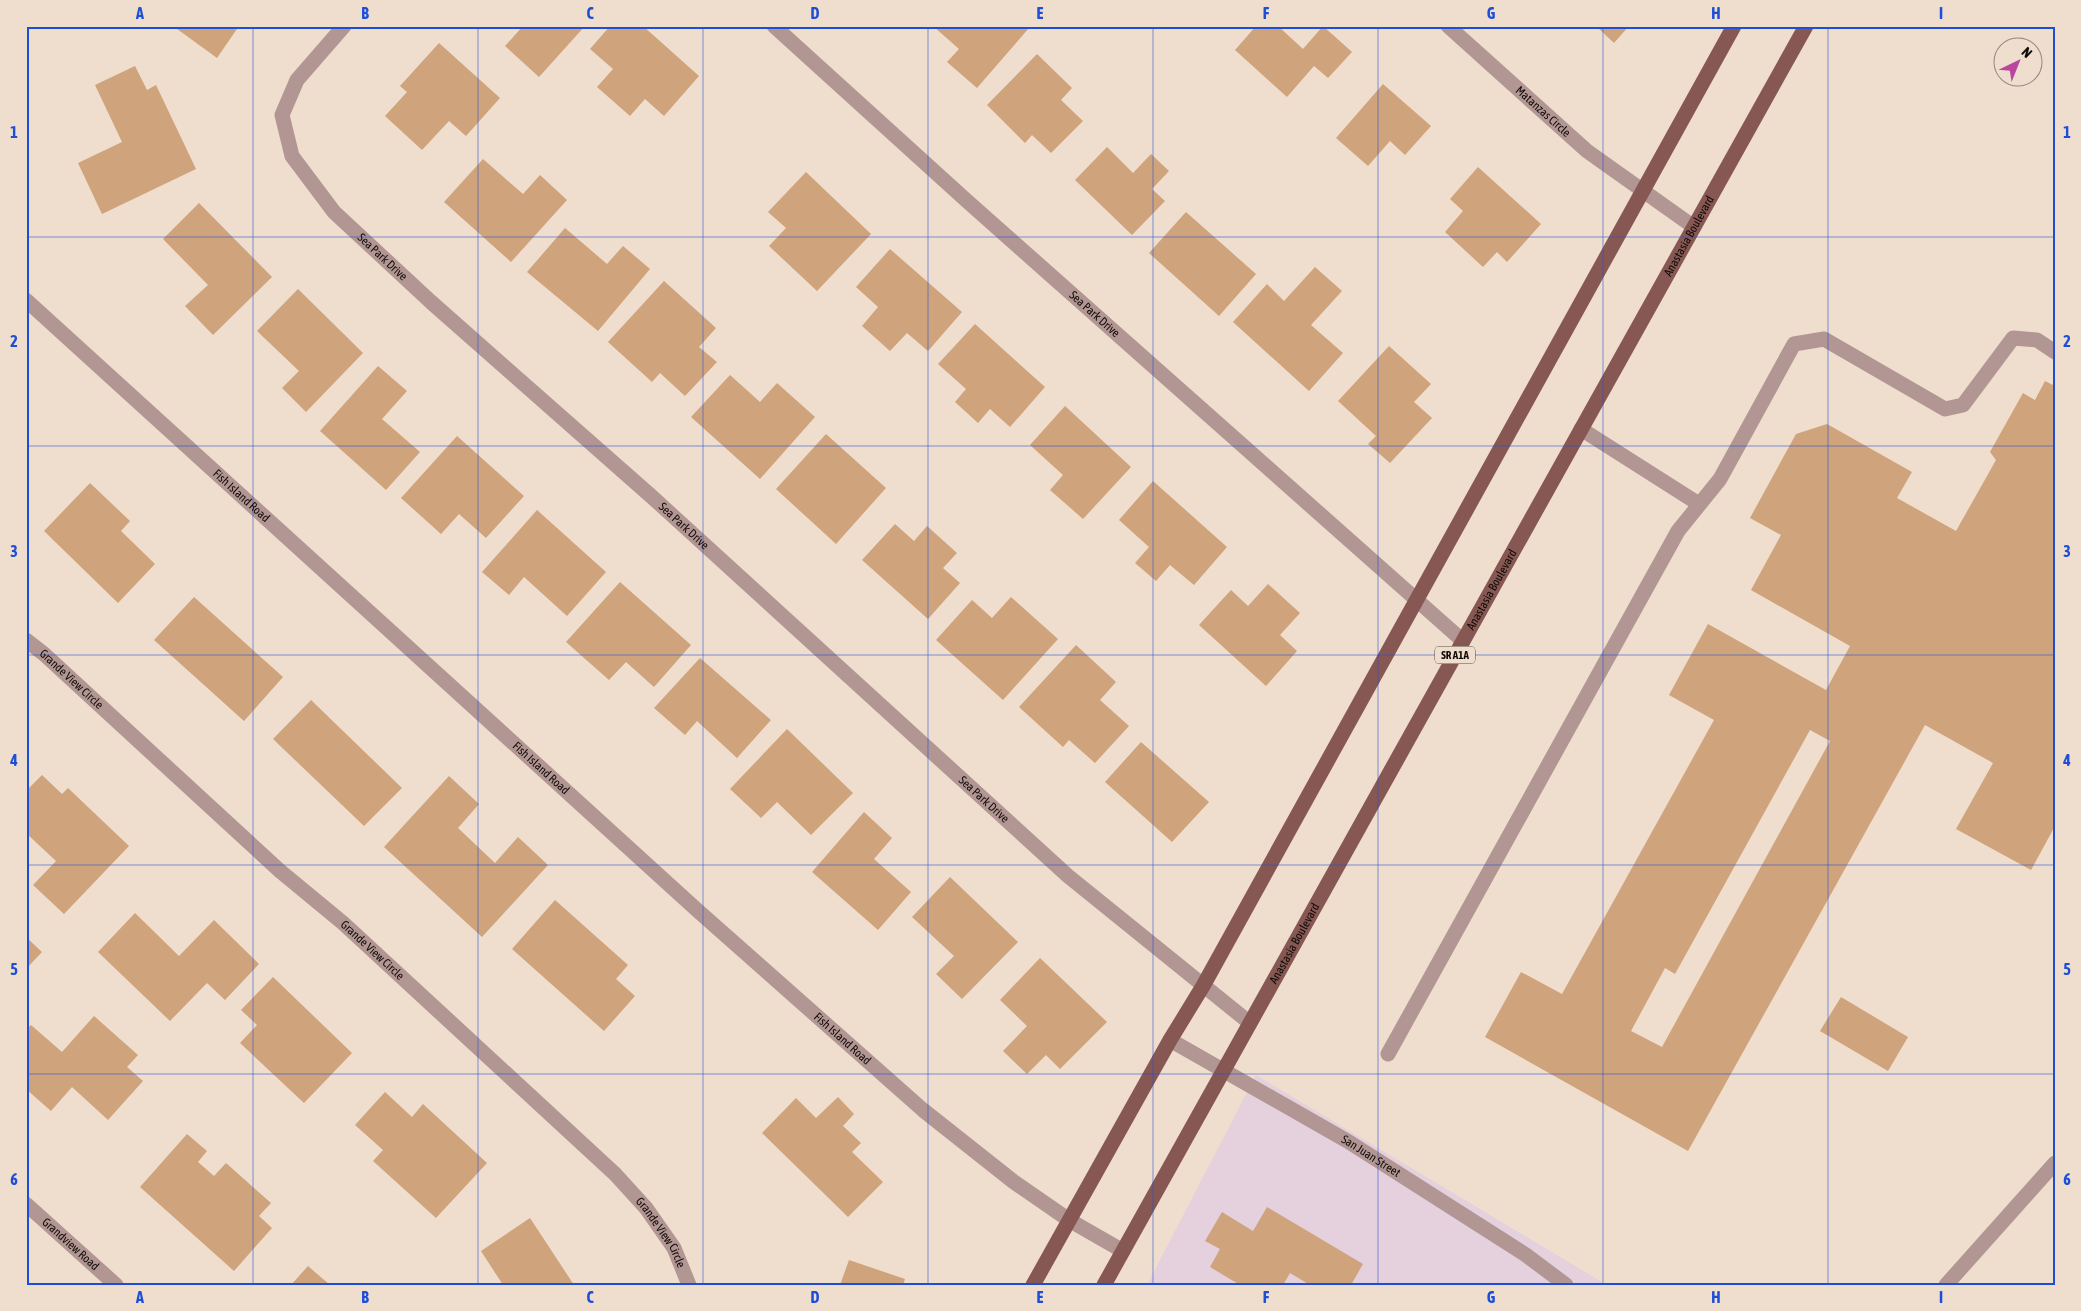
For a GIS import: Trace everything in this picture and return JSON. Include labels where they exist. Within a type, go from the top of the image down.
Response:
[{"type":"main road","points":[[1033,1285],[1170,1040],[1203,986],[1734,26]]},
{"type":"main road","name":"Anastasia Boulevard","points":[[1104,1285],[1806,26]]},
{"type":"street","name":"Sea Park Drive","points":[[344,26],[297,80],[282,114],[292,156],[334,212],[432,302],[659,502],[1068,876],[1250,1023]]},
{"type":"street","name":"Sea Park Drive","points":[[774,26],[967,201],[1463,641]]},
{"type":"street","name":"Matanzas Circle","points":[[1448,26],[1587,151],[1694,228]]},
{"type":"street","name":"Fish Island Road","points":[[26,300],[690,904],[916,1103],[1014,1182],[1069,1220],[1123,1251]]},
{"type":"street","points":[[1388,1054],[1678,531],[1720,479],[1794,344],[1824,339],[1945,409],[1963,405],[2013,338],[2037,340],[2055,352]]},
{"type":"street","points":[[1581,429],[1699,504]]},
{"type":"street","name":"Grande View Circle","points":[[26,640],[44,654],[280,871],[343,923],[615,1174],[646,1208],[674,1248],[689,1285]]},
{"type":"street","name":"San Juan Street","points":[[1170,1040],[1349,1142],[1526,1254],[1566,1285]]},
{"type":"street","points":[[1946,1285],[2055,1164]]},
{"type":"street","name":"Grandview Road","points":[[26,1204],[116,1285]]},
{"type":"shaded area","points":[[1256,1075],[1607,1285],[1147,1285]]},
{"type":"building","points":[[173,26],[239,26],[217,58]]},
{"type":"building","points":[[523,26],[585,26],[539,77],[505,46]]},
{"type":"building","points":[[610,26],[643,26],[699,76],[664,116],[645,99],[630,116],[597,87],[613,69],[590,49]]},
{"type":"building","points":[[933,26],[1027,26],[1029,28],[977,88],[947,62],[959,49]]},
{"type":"building","points":[[1256,26],[1278,26],[1303,49],[1323,26],[1352,52],[1328,78],[1314,66],[1287,97],[1235,50]]},
{"type":"building","points":[[1596,26],[1629,26],[1614,43]]},
{"type":"building","points":[[439,43],[500,98],[466,136],[449,121],[422,150],[385,116],[407,92],[400,86]]},
{"type":"building","points":[[1037,54],[1072,88],[1061,100],[1083,121],[1051,153],[1032,135],[1025,143],[987,105]]},
{"type":"building","points":[[135,66],[147,90],[156,85],[196,169],[102,214],[78,163],[122,142],[95,85]]},
{"type":"building","points":[[1383,84],[1431,126],[1405,155],[1390,141],[1368,166],[1336,138]]},
{"type":"building","points":[[1107,147],[1133,173],[1151,154],[1169,171],[1152,189],[1165,201],[1132,235],[1075,180]]},
{"type":"building","points":[[483,159],[523,194],[540,175],[567,200],[511,262],[444,202]]},
{"type":"building","points":[[1478,167],[1541,224],[1507,262],[1497,252],[1483,267],[1445,232],[1463,211],[1450,199]]},
{"type":"building","points":[[806,172],[871,234],[817,291],[769,246],[786,228],[768,212]]},
{"type":"building","points":[[199,203],[272,277],[213,335],[185,306],[208,285],[163,239]]},
{"type":"building","points":[[1186,212],[1256,274],[1219,316],[1149,253]]},
{"type":"building","points":[[565,228],[607,264],[623,246],[650,269],[598,331],[527,272]]},
{"type":"building","points":[[890,249],[962,312],[928,351],[907,333],[890,351],[862,326],[878,307],[856,287]]},
{"type":"building","points":[[1315,267],[1342,291],[1311,325],[1343,353],[1309,391],[1233,322],[1267,284],[1284,301]]},
{"type":"building","points":[[664,281],[716,328],[699,347],[717,362],[685,396],[660,373],[652,382],[608,342]]},
{"type":"building","points":[[298,289],[363,353],[306,412],[282,388],[299,371],[257,331]]},
{"type":"building","points":[[975,324],[1045,387],[1010,427],[990,409],[978,423],[955,402],[966,389],[938,364]]},
{"type":"building","points":[[1389,346],[1431,384],[1414,402],[1432,418],[1390,463],[1368,444],[1376,436],[1338,401]]},
{"type":"building","points":[[378,366],[407,391],[382,419],[420,452],[386,490],[320,431]]},
{"type":"building","points":[[730,375],[760,402],[777,383],[815,417],[760,479],[691,417]]},
{"type":"building","points":[[2045,381],[2055,386],[2055,826],[2031,870],[1956,829],[1993,763],[1925,725],[1688,1151],[1485,1037],[1521,972],[1562,994],[1714,720],[1669,695],[1708,624],[1826,690],[1850,646],[1751,590],[1781,535],[1750,518],[1796,434],[1827,424],[1912,472],[1897,498],[1956,531],[1996,460],[1990,452],[2023,393],[2035,400]],"holes":[[[1810,730],[1830,741],[1662,1047],[1631,1031],[1665,968],[1675,974]]]},
{"type":"building","points":[[1065,406],[1131,467],[1083,519],[1050,490],[1063,475],[1030,445]]},
{"type":"building","points":[[826,434],[886,488],[836,544],[776,489]]},
{"type":"building","points":[[457,436],[524,496],[486,538],[459,514],[441,534],[401,498]]},
{"type":"building","points":[[1153,481],[1227,547],[1194,585],[1170,565],[1156,581],[1135,563],[1149,547],[1119,520]]},
{"type":"building","points":[[90,483],[130,521],[121,531],[155,564],[118,603],[44,531]]},
{"type":"building","points":[[537,510],[606,572],[567,616],[524,577],[509,595],[482,572]]},
{"type":"building","points":[[895,524],[914,541],[927,526],[957,553],[943,568],[960,583],[928,619],[862,560]]},
{"type":"building","points":[[620,582],[691,645],[654,687],[626,662],[609,680],[566,642]]},
{"type":"building","points":[[1268,584],[1300,613],[1280,635],[1297,651],[1266,686],[1199,625],[1231,590],[1248,606]]},
{"type":"building","points":[[194,597],[283,677],[244,721],[154,640]]},
{"type":"building","points":[[1011,597],[1058,639],[1003,700],[936,640],[972,600],[992,618]]},
{"type":"building","points":[[1076,645],[1116,682],[1100,700],[1129,726],[1095,763],[1069,740],[1063,747],[1019,707]]},
{"type":"building","points":[[700,658],[771,720],[737,758],[697,721],[685,735],[654,708]]},
{"type":"building","points":[[311,700],[402,788],[364,826],[273,739]]},
{"type":"building","points":[[787,729],[853,793],[811,835],[777,802],[761,818],[730,789]]},
{"type":"building","points":[[1141,742],[1209,802],[1172,842],[1105,782]]},
{"type":"building","points":[[42,775],[62,794],[68,788],[129,846],[64,914],[33,885],[56,861],[26,833],[26,791]]},
{"type":"building","points":[[449,776],[479,804],[458,828],[495,863],[518,837],[548,865],[482,937],[384,847]]},
{"type":"building","points":[[864,812],[892,838],[874,859],[911,892],[878,930],[812,872]]},
{"type":"building","points":[[950,877],[1018,942],[962,999],[936,974],[954,956],[912,917]]},
{"type":"building","points":[[555,900],[628,965],[616,979],[635,996],[604,1031],[512,949]]},
{"type":"building","points":[[135,913],[179,956],[214,920],[259,964],[225,1000],[207,983],[170,1021],[98,952]]},
{"type":"building","points":[[26,937],[42,952],[26,969]]},
{"type":"building","points":[[1040,958],[1107,1022],[1060,1069],[1046,1055],[1027,1074],[1003,1051],[1027,1026],[1000,1000]]},
{"type":"building","points":[[273,977],[352,1053],[304,1103],[240,1043],[257,1025],[241,1010]]},
{"type":"building","points":[[1841,997],[1908,1037],[1888,1071],[1820,1031]]},
{"type":"building","points":[[94,1016],[138,1055],[127,1067],[143,1081],[108,1120],[72,1087],[51,1111],[26,1089],[26,1030],[31,1025],[62,1052]]},
{"type":"building","points":[[385,1092],[412,1117],[423,1104],[487,1163],[436,1218],[373,1161],[383,1150],[355,1125]]},
{"type":"building","points":[[838,1097],[854,1114],[843,1126],[861,1143],[852,1152],[883,1182],[848,1217],[762,1133],[796,1098],[816,1118]]},
{"type":"building","points":[[187,1134],[207,1151],[198,1162],[214,1176],[226,1163],[271,1203],[259,1216],[272,1228],[234,1271],[140,1187]]},
{"type":"building","points":[[1267,1207],[1363,1264],[1351,1285],[1310,1285],[1290,1273],[1283,1285],[1240,1285],[1210,1267],[1220,1249],[1205,1241],[1222,1212],[1253,1231]]},
{"type":"building","points":[[530,1218],[574,1285],[503,1285],[481,1251]]},
{"type":"building","points":[[849,1260],[905,1279],[903,1285],[840,1285]]},
{"type":"building","points":[[308,1266],[330,1285],[291,1285]]}]
